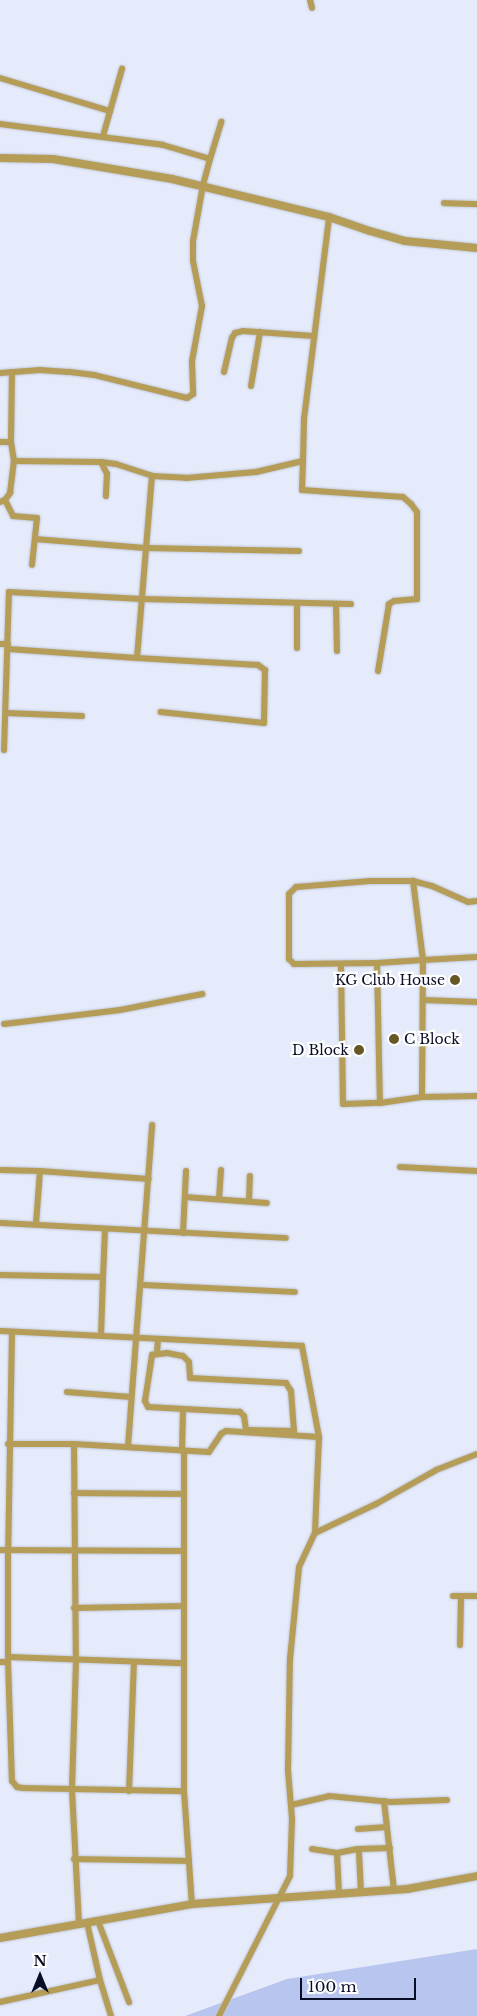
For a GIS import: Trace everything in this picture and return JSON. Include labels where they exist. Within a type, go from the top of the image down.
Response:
[{"type":"street","points":[[310,0],[312,8]]},
{"type":"street","points":[[103,136],[122,69]]},
{"type":"street","points":[[0,78],[110,111]]},
{"type":"street","points":[[0,373],[40,370],[68,372],[94,375],[187,398],[193,394],[192,361],[202,306],[193,261],[193,240],[203,185],[221,122]]},
{"type":"street","points":[[0,124],[163,145],[210,159]]},
{"type":"street","points":[[0,158],[53,159],[203,185],[329,217],[405,241],[477,248]]},
{"type":"street","points":[[444,203],[477,204]]},
{"type":"street","points":[[329,217],[304,419],[302,490],[403,496],[417,512],[417,599],[394,601],[389,604],[378,671]]},
{"type":"street","points":[[224,372],[232,338],[235,333],[243,330],[314,336]]},
{"type":"street","points":[[251,386],[260,332]]},
{"type":"street","points":[[12,372],[11,442],[14,461],[10,493],[3,501],[12,516],[37,518],[32,565]]},
{"type":"street","points":[[0,442],[11,442]]},
{"type":"street","points":[[14,461],[101,462],[116,464],[152,476],[186,478],[256,472],[303,461]]},
{"type":"street","points":[[101,462],[107,474],[106,496]]},
{"type":"street","points":[[137,658],[152,476]]},
{"type":"street","points":[[35,539],[145,548],[299,551]]},
{"type":"street","points":[[4,750],[9,592],[142,599],[351,604]]},
{"type":"street","points":[[297,603],[297,648]]},
{"type":"street","points":[[336,604],[337,651]]},
{"type":"street","points":[[0,644],[137,658],[258,665],[265,670],[264,723],[161,712]]},
{"type":"street","points":[[6,713],[82,716]]},
{"type":"street","points":[[477,901],[468,902],[432,886],[413,881],[370,881],[296,887],[290,892],[290,962],[294,964],[377,963],[477,957]]},
{"type":"street","points":[[413,881],[423,960],[422,1097]]},
{"type":"street","points":[[377,963],[380,1103]]},
{"type":"street","points":[[341,964],[343,1104],[380,1103],[422,1097],[477,1096]]},
{"type":"street","points":[[4,1024],[120,1010],[202,994]]},
{"type":"street","points":[[423,1000],[477,1002]]},
{"type":"street","points":[[128,1446],[152,1126]]},
{"type":"street","points":[[400,1167],[477,1171]]},
{"type":"street","points":[[0,1170],[149,1179]]},
{"type":"street","points":[[219,1199],[221,1170]]},
{"type":"street","points":[[36,1224],[40,1171]]},
{"type":"street","points":[[183,1233],[186,1171]]},
{"type":"street","points":[[249,1201],[250,1176]]},
{"type":"street","points":[[185,1197],[267,1203]]},
{"type":"street","points":[[0,1223],[286,1238]]},
{"type":"street","points":[[101,1336],[105,1229]]},
{"type":"street","points":[[0,1274],[103,1277]]},
{"type":"street","points":[[141,1286],[295,1292]]},
{"type":"street","points":[[0,1331],[302,1346],[319,1437],[315,1533],[299,1567],[290,1659],[288,1770],[291,1805],[290,1876],[220,2013]]},
{"type":"street","points":[[12,1332],[8,1444],[8,1660],[12,1781],[17,1787],[23,1788],[184,1791]]},
{"type":"street","points":[[157,1353],[158,1339]]},
{"type":"street","points":[[157,1353],[183,1356],[189,1362],[190,1378],[286,1383],[291,1391],[294,1431],[246,1430],[244,1416],[240,1412],[148,1407],[146,1405],[152,1355],[157,1353]]},
{"type":"street","points":[[67,1392],[131,1396]]},
{"type":"street","points":[[184,1409],[184,1791],[192,1904]]},
{"type":"street","points":[[8,1444],[128,1446],[209,1452],[221,1434],[226,1431],[319,1437]]},
{"type":"street","points":[[74,1444],[74,1608],[76,1661],[72,1790],[74,1859],[83,1924],[110,2016]]},
{"type":"street","points":[[315,1533],[376,1504],[436,1470],[477,1454]]},
{"type":"street","points":[[74,1493],[184,1494]]},
{"type":"street","points":[[0,1494],[8,1494]]},
{"type":"street","points":[[0,1550],[74,1552],[184,1551]]},
{"type":"street","points":[[453,1596],[477,1596]]},
{"type":"street","points":[[460,1645],[461,1596]]},
{"type":"street","points":[[74,1608],[184,1606]]},
{"type":"street","points":[[0,1662],[8,1660],[184,1664]]},
{"type":"street","points":[[129,1790],[134,1662]]},
{"type":"street","points":[[291,1805],[330,1796],[384,1802],[447,1800]]},
{"type":"street","points":[[384,1802],[394,1890]]},
{"type":"street","points":[[358,1829],[387,1827]]},
{"type":"street","points":[[312,1850],[337,1854],[358,1849],[390,1848]]},
{"type":"street","points":[[359,1853],[361,1893]]},
{"type":"street","points":[[337,1854],[339,1894]]},
{"type":"street","points":[[74,1859],[189,1861]]},
{"type":"street","points":[[0,1938],[192,1904],[394,1890],[477,1876]]},
{"type":"street","points":[[98,1921],[129,2002]]},
{"type":"street","points":[[0,2002],[100,1980]]},
{"type":"water","points":[[477,1949],[477,2016],[185,2016],[287,1979]]},
{"type":"place","name":"KG Club House","points":[[455,980]]},
{"type":"place","name":"C Block","points":[[394,1039]]},
{"type":"place","name":"D Block","points":[[359,1050]]}]
